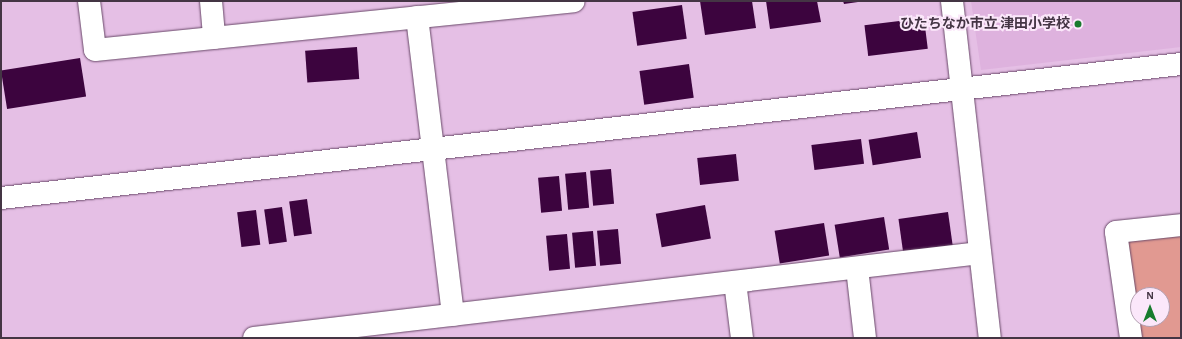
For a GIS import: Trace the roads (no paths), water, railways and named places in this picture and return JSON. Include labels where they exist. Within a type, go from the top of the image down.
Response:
[{"type":"street","points":[[89,1],[95,50],[574,1]]},
{"type":"street","points":[[211,1],[214,38]]},
{"type":"street","points":[[952,1],[990,338]]},
{"type":"street","points":[[417,17],[453,315]]},
{"type":"street","points":[[1,198],[433,151],[1181,64]]},
{"type":"street","points":[[1131,338],[1116,232],[1181,225]]},
{"type":"street","points":[[254,338],[980,253]]},
{"type":"street","points":[[857,268],[865,338]]},
{"type":"street","points":[[735,282],[742,338]]},
{"type":"place","name":"ひたちなか市立 津田小学校","points":[[1078,24]]}]
